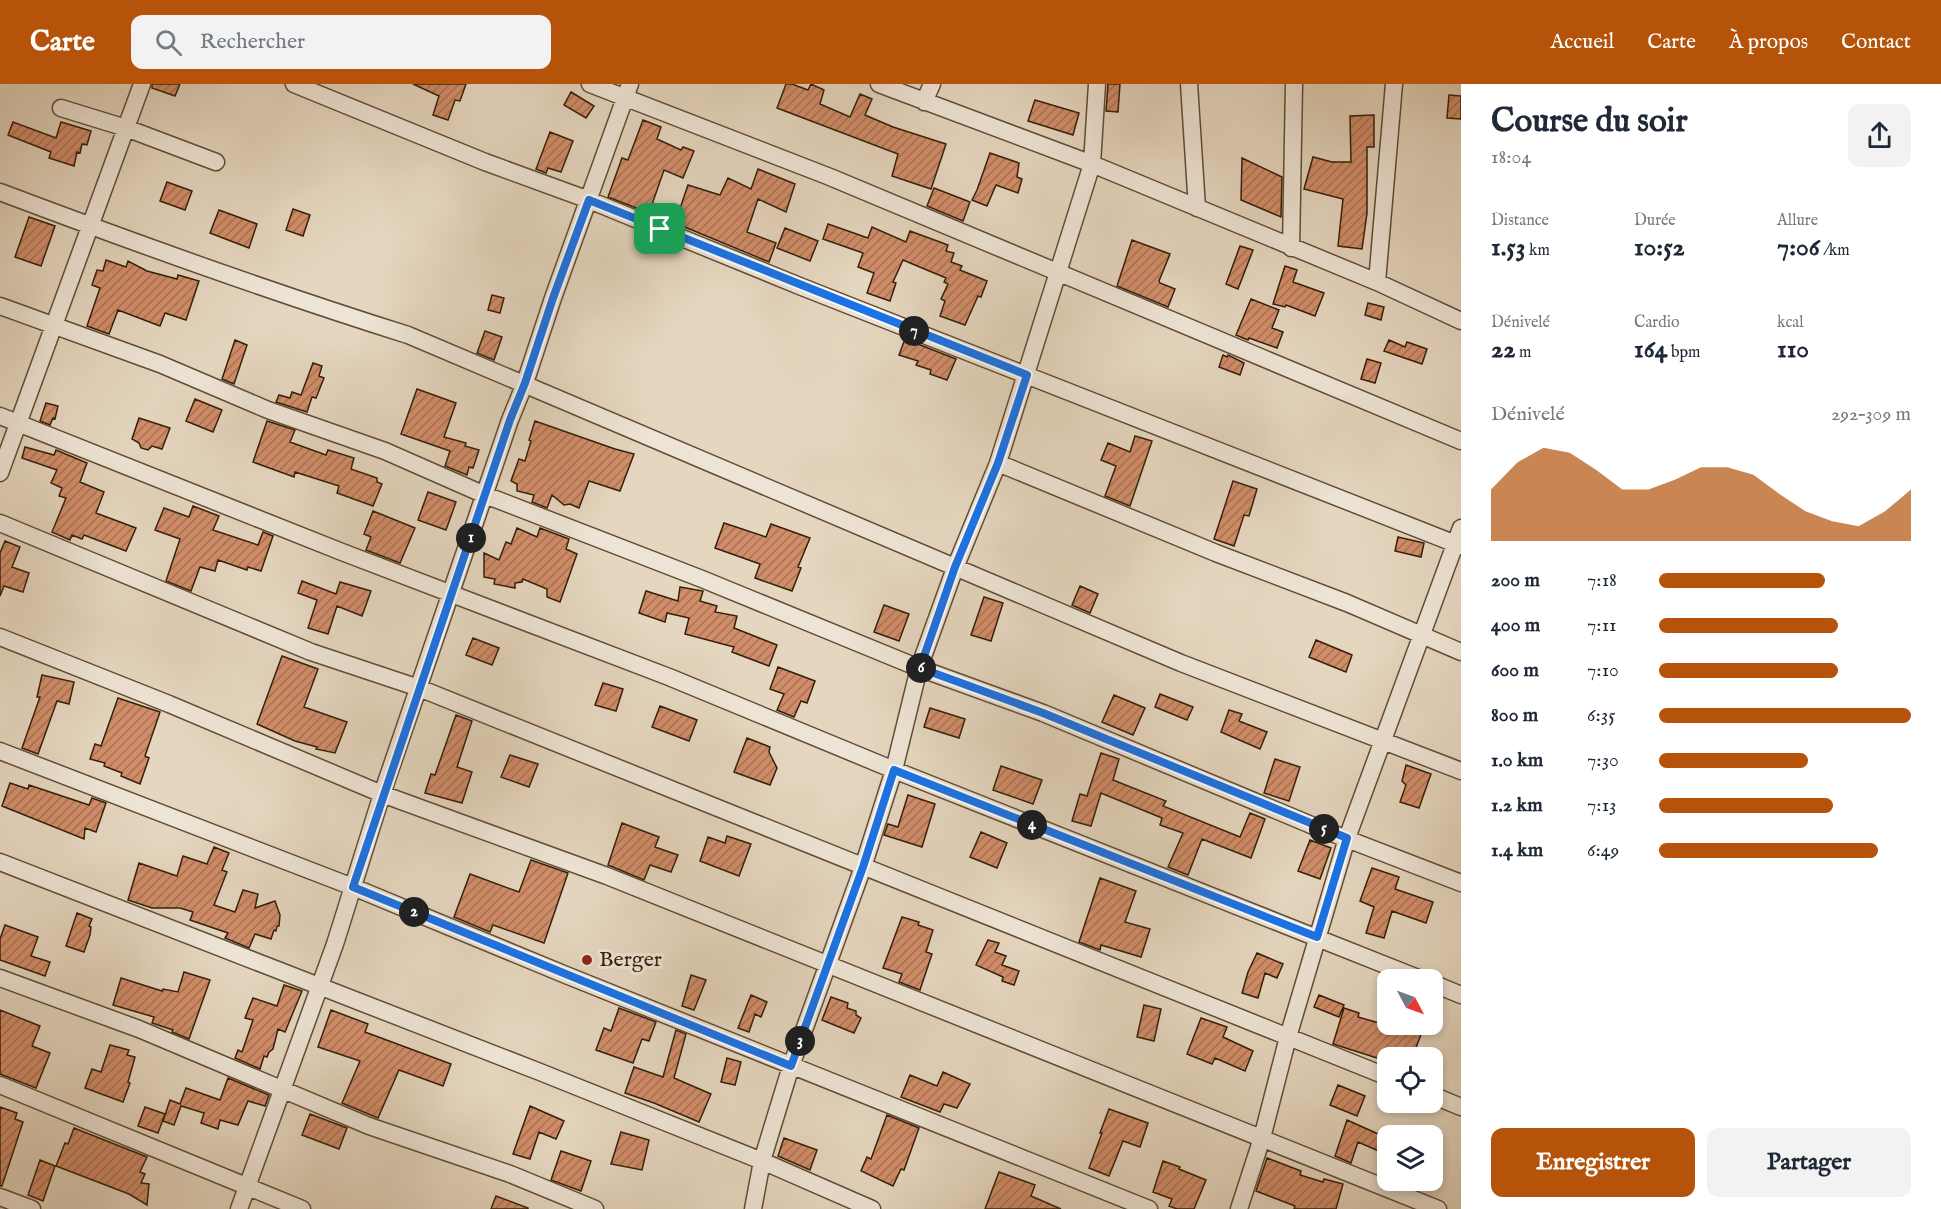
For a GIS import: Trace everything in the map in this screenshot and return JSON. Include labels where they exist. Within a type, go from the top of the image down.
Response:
[{"type":"street","points":[[0,473],[53,326],[74,275],[89,226],[141,84]]},
{"type":"street","points":[[294,84],[485,162],[589,200],[1027,375],[1460,540],[1422,635],[1347,838],[1288,1037],[1262,1138],[1239,1209]]},
{"type":"street","points":[[590,84],[628,90],[1461,441]]},
{"type":"street","points":[[879,84],[1092,164],[1377,282],[1461,321]]},
{"type":"street","points":[[924,102],[932,84]]},
{"type":"street","points":[[753,1209],[762,1161],[791,1066],[863,867],[894,770],[920,668],[955,567],[998,463],[1092,164],[1097,84]]},
{"type":"street","points":[[1189,84],[1197,208]]},
{"type":"street","points":[[1291,248],[1294,84]]},
{"type":"street","points":[[1377,282],[1394,84]]},
{"type":"street","points":[[239,1209],[284,1089],[510,420],[628,90]]},
{"type":"street","points":[[61,108],[126,128],[216,162]]},
{"type":"street","points":[[0,192],[307,303],[408,334],[1181,663],[1461,771]]},
{"type":"street","points":[[0,306],[160,364],[268,410],[385,451],[485,495],[702,579],[920,668],[1043,713],[1461,883]]},
{"type":"street","points":[[0,416],[669,677],[894,770],[1396,969]]},
{"type":"street","points":[[998,463],[1461,652]]},
{"type":"street","points":[[0,523],[311,652],[419,688],[1377,1073]]},
{"type":"street","points":[[0,637],[169,704],[382,794],[607,876],[1438,1209]]},
{"type":"street","points":[[0,751],[353,887],[1149,1209]]},
{"type":"street","points":[[0,862],[540,1072],[762,1161],[872,1209]]},
{"type":"street","points":[[0,978],[140,1029],[369,1126],[510,1174],[596,1209]]},
{"type":"street","points":[[1443,987],[1461,994]]},
{"type":"street","points":[[0,1085],[302,1209]]},
{"type":"street","points":[[1443,1100],[1461,1107]]},
{"type":"street","points":[[0,1197],[32,1209]]},
{"type":"building","points":[[152,84],[180,84],[175,96],[152,88]]},
{"type":"building","points":[[413,84],[466,84],[460,101],[455,100],[448,120],[433,115],[439,96]]},
{"type":"building","points":[[786,84],[808,90],[811,84],[824,90],[820,104],[850,117],[860,94],[872,99],[865,115],[893,127],[946,144],[931,189],[892,176],[898,154],[777,108]]},
{"type":"building","points":[[1108,84],[1120,84],[1118,112],[1106,111]]},
{"type":"building","points":[[571,92],[594,106],[586,118],[564,105]]},
{"type":"building","points":[[1449,95],[1461,96],[1461,119],[1447,118]]},
{"type":"building","points":[[1035,100],[1079,113],[1073,135],[1028,121]]},
{"type":"building","points":[[1374,115],[1374,147],[1367,147],[1367,213],[1362,249],[1338,246],[1343,199],[1304,189],[1313,157],[1332,162],[1351,162],[1350,116]]},
{"type":"building","points":[[643,120],[661,127],[657,139],[681,150],[683,147],[694,151],[683,178],[664,170],[649,213],[608,197],[622,158],[628,160]]},
{"type":"building","points":[[13,122],[56,138],[61,122],[91,131],[87,145],[82,144],[80,153],[77,152],[74,166],[49,158],[51,152],[8,135]]},
{"type":"building","points":[[550,132],[573,141],[561,172],[548,168],[546,173],[536,169]]},
{"type":"building","points":[[990,153],[1019,163],[1017,177],[1022,179],[1018,193],[996,185],[987,206],[972,200]]},
{"type":"building","points":[[1242,158],[1282,177],[1281,217],[1241,200]]},
{"type":"building","points":[[758,169],[795,184],[786,212],[758,199],[747,232],[776,243],[769,262],[675,223],[688,185],[720,195],[728,178],[751,189]]},
{"type":"building","points":[[167,182],[192,191],[185,210],[160,201]]},
{"type":"building","points":[[934,188],[970,202],[963,221],[927,206]]},
{"type":"building","points":[[293,209],[310,215],[303,236],[286,230]]},
{"type":"building","points":[[219,210],[257,224],[249,248],[210,233]]},
{"type":"building","points":[[29,217],[55,226],[41,266],[15,257]]},
{"type":"building","points":[[828,224],[868,238],[872,227],[906,242],[910,231],[948,245],[946,251],[954,253],[951,262],[962,266],[960,270],[987,281],[965,325],[940,316],[945,301],[941,299],[948,284],[944,282],[946,278],[903,260],[893,282],[896,283],[890,301],[867,293],[874,273],[858,267],[863,253],[823,239]]},
{"type":"building","points":[[785,228],[818,241],[810,261],[777,248]]},
{"type":"building","points":[[1132,240],[1170,254],[1159,281],[1175,289],[1168,307],[1117,286]]},
{"type":"building","points":[[1240,246],[1253,250],[1238,289],[1226,284]]},
{"type":"building","points":[[106,260],[126,267],[128,261],[147,271],[177,279],[178,275],[199,281],[186,320],[165,313],[160,326],[118,310],[109,334],[87,326],[100,288],[92,285],[97,270],[103,271]]},
{"type":"building","points":[[1285,266],[1297,270],[1293,282],[1324,293],[1315,316],[1286,305],[1285,307],[1273,304]]},
{"type":"building","points":[[492,295],[504,298],[500,313],[488,310]]},
{"type":"building","points":[[1251,299],[1279,310],[1272,328],[1283,332],[1277,348],[1236,335]]},
{"type":"building","points":[[1368,303],[1384,307],[1381,320],[1365,315]]},
{"type":"building","points":[[485,331],[502,337],[494,360],[477,353]]},
{"type":"building","points":[[905,339],[956,359],[947,380],[930,374],[931,370],[916,365],[918,361],[899,355]]},
{"type":"building","points":[[235,340],[247,345],[234,384],[222,379]]},
{"type":"building","points":[[1389,340],[1405,347],[1407,342],[1427,349],[1422,364],[1384,351]]},
{"type":"building","points":[[1223,355],[1244,363],[1240,375],[1219,367]]},
{"type":"building","points":[[1367,359],[1381,363],[1375,383],[1361,379]]},
{"type":"building","points":[[313,363],[322,366],[319,376],[324,378],[316,398],[312,397],[307,412],[276,402],[279,395],[290,398],[292,392],[301,395]]},
{"type":"building","points":[[417,389],[456,403],[444,437],[466,443],[465,446],[479,450],[473,468],[469,467],[467,475],[445,466],[450,451],[401,434]]},
{"type":"building","points":[[195,399],[222,410],[213,432],[186,421]]},
{"type":"building","points":[[46,403],[58,406],[55,419],[53,418],[50,425],[40,421]]},
{"type":"building","points":[[139,418],[170,428],[162,449],[152,446],[148,450],[141,448],[139,443],[132,439]]},
{"type":"building","points":[[267,421],[295,430],[290,442],[326,455],[328,450],[354,458],[351,469],[377,478],[377,482],[382,484],[373,506],[337,493],[339,486],[295,472],[294,477],[253,462]]},
{"type":"building","points":[[535,421],[634,454],[620,491],[589,481],[579,508],[570,504],[564,505],[552,495],[547,508],[532,502],[534,495],[517,491],[517,484],[511,481],[519,459],[525,461]]},
{"type":"building","points":[[1135,436],[1152,441],[1130,506],[1105,496],[1116,466],[1101,460],[1108,443],[1130,452]]},
{"type":"building","points":[[25,447],[54,455],[56,450],[87,463],[80,482],[104,492],[96,513],[136,528],[126,551],[84,535],[82,539],[72,535],[70,540],[52,532],[66,498],[59,496],[62,488],[51,483],[57,470],[22,458]]},
{"type":"building","points":[[1233,481],[1257,489],[1249,516],[1244,515],[1234,546],[1214,539]]},
{"type":"building","points":[[428,492],[456,502],[446,530],[418,520]]},
{"type":"building","points":[[193,506],[219,516],[213,530],[258,545],[263,532],[273,536],[261,571],[248,567],[247,570],[218,560],[215,571],[200,567],[191,591],[166,581],[180,539],[155,530],[164,508],[189,517]]},
{"type":"building","points":[[373,511],[415,528],[400,563],[366,550],[371,537],[364,534]]},
{"type":"building","points":[[724,523],[766,537],[771,524],[810,538],[798,567],[801,568],[792,591],[755,578],[760,564],[715,548]]},
{"type":"building","points":[[517,528],[537,537],[540,528],[569,539],[566,549],[577,554],[560,602],[547,597],[547,589],[523,579],[522,582],[515,583],[515,588],[494,584],[495,579],[484,577],[484,553],[499,560],[506,542],[511,544]]},
{"type":"building","points":[[1398,537],[1424,543],[1421,557],[1395,551]]},
{"type":"building","points":[[5,541],[20,547],[12,567],[29,573],[23,592],[4,586],[0,596],[0,553]]},
{"type":"building","points":[[302,581],[336,594],[340,582],[371,591],[362,616],[337,606],[328,634],[308,628],[317,600],[298,593]]},
{"type":"building","points":[[1080,586],[1098,594],[1090,613],[1072,605]]},
{"type":"building","points":[[680,587],[703,591],[700,601],[717,606],[715,612],[737,616],[734,628],[777,645],[769,666],[732,652],[734,647],[685,634],[689,618],[667,613],[665,622],[639,613],[646,591],[678,601]]},
{"type":"building","points":[[984,597],[1003,603],[991,641],[971,635]]},
{"type":"building","points":[[884,605],[909,614],[899,641],[874,632]]},
{"type":"building","points":[[473,638],[499,648],[492,665],[466,655]]},
{"type":"building","points":[[1316,640],[1352,655],[1346,672],[1309,657]]},
{"type":"building","points":[[282,656],[318,669],[304,707],[347,722],[335,753],[316,749],[317,747],[295,741],[257,724]]},
{"type":"building","points":[[778,667],[815,681],[807,703],[801,701],[794,717],[777,710],[784,694],[770,689]]},
{"type":"building","points":[[42,675],[74,682],[69,704],[57,701],[38,754],[22,748],[40,697],[37,697]]},
{"type":"building","points":[[603,683],[623,689],[616,711],[595,705]]},
{"type":"building","points":[[1160,694],[1193,707],[1187,720],[1155,707]]},
{"type":"building","points":[[1114,695],[1145,708],[1133,735],[1102,722]]},
{"type":"building","points":[[118,698],[160,712],[145,756],[149,758],[140,784],[104,766],[105,763],[90,759],[95,744],[101,746]]},
{"type":"building","points":[[660,706],[697,720],[689,741],[652,727]]},
{"type":"building","points":[[930,708],[965,719],[959,738],[924,727]]},
{"type":"building","points":[[1229,710],[1242,714],[1239,721],[1267,732],[1260,749],[1221,732]]},
{"type":"building","points":[[456,715],[472,721],[457,767],[472,772],[462,803],[425,793],[431,774],[435,775]]},
{"type":"building","points":[[747,738],[770,747],[769,752],[777,768],[770,785],[734,772]]},
{"type":"building","points":[[1101,753],[1119,759],[1113,780],[1166,801],[1163,806],[1240,837],[1250,813],[1265,819],[1251,858],[1202,839],[1188,875],[1168,867],[1183,833],[1160,825],[1162,818],[1101,793],[1091,826],[1072,821],[1080,794],[1087,796]]},
{"type":"building","points":[[510,755],[538,764],[529,787],[501,777]]},
{"type":"building","points":[[1275,759],[1300,767],[1289,801],[1264,793]]},
{"type":"building","points":[[1406,765],[1431,774],[1419,808],[1400,802],[1406,785],[1402,781]]},
{"type":"building","points":[[1001,766],[1042,780],[1033,804],[993,790]]},
{"type":"building","points":[[10,783],[28,789],[29,785],[89,805],[92,798],[106,803],[96,832],[85,828],[84,839],[2,806]]},
{"type":"building","points":[[908,795],[935,804],[922,847],[884,835],[888,824],[898,827]]},
{"type":"building","points":[[622,823],[659,837],[655,847],[678,855],[671,872],[650,865],[644,880],[608,865]]},
{"type":"building","points":[[981,832],[1007,843],[997,868],[970,857]]},
{"type":"building","points":[[727,836],[751,844],[739,876],[700,861],[708,837],[725,843]]},
{"type":"building","points":[[1310,840],[1331,848],[1320,879],[1298,871]]},
{"type":"building","points":[[214,847],[229,853],[222,870],[227,872],[214,905],[235,912],[243,890],[258,894],[255,908],[275,901],[280,915],[279,926],[276,931],[274,930],[271,939],[255,934],[249,948],[225,938],[228,933],[190,920],[193,912],[180,908],[152,908],[128,900],[139,863],[177,876],[183,856],[207,864]]},
{"type":"building","points":[[531,860],[568,873],[544,943],[493,925],[490,932],[454,917],[470,874],[519,892]]},
{"type":"building","points":[[1372,868],[1399,877],[1395,889],[1433,902],[1426,923],[1392,911],[1384,938],[1366,933],[1374,907],[1360,901]]},
{"type":"building","points":[[1100,878],[1136,891],[1125,922],[1150,929],[1141,957],[1101,945],[1100,950],[1079,942]]},
{"type":"building","points":[[77,913],[92,919],[89,926],[91,927],[90,935],[84,952],[66,946]]},
{"type":"building","points":[[902,917],[919,922],[918,925],[933,930],[926,952],[932,954],[920,990],[899,982],[902,974],[883,968]]},
{"type":"building","points":[[5,925],[38,937],[31,956],[50,962],[45,976],[0,960],[0,939]]},
{"type":"building","points":[[988,940],[999,943],[995,952],[1006,956],[1002,965],[1019,971],[1014,985],[1002,981],[1003,977],[976,965]]},
{"type":"building","points":[[1257,953],[1283,964],[1277,978],[1265,973],[1258,998],[1242,993]]},
{"type":"building","points":[[184,972],[210,980],[189,1039],[172,1032],[173,1030],[152,1023],[154,1017],[113,1005],[121,978],[162,991],[163,989],[178,992]]},
{"type":"building","points":[[691,975],[706,980],[694,1010],[682,1006]]},
{"type":"building","points":[[284,985],[302,991],[285,1032],[278,1029],[273,1049],[267,1057],[264,1056],[260,1069],[235,1058],[238,1050],[242,1052],[253,1020],[245,1018],[253,998],[277,1006]]},
{"type":"building","points":[[751,995],[767,1002],[761,1017],[755,1014],[749,1032],[738,1028]]},
{"type":"building","points":[[1319,995],[1344,1005],[1339,1017],[1314,1007]]},
{"type":"building","points":[[831,997],[848,1003],[847,1008],[856,1011],[856,1015],[861,1018],[854,1033],[822,1020]]},
{"type":"building","points":[[1144,1005],[1161,1009],[1154,1041],[1137,1037]]},
{"type":"building","points":[[619,1008],[656,1022],[649,1041],[642,1039],[633,1063],[596,1050],[604,1028],[611,1031]]},
{"type":"building","points":[[1344,1008],[1359,1013],[1358,1017],[1377,1022],[1377,1035],[1421,1035],[1416,1047],[1377,1047],[1377,1058],[1333,1044]]},
{"type":"building","points":[[0,1010],[40,1026],[32,1046],[50,1053],[36,1088],[0,1074]]},
{"type":"building","points":[[331,1010],[368,1024],[365,1032],[451,1064],[443,1086],[399,1070],[378,1118],[342,1103],[360,1061],[318,1047]]},
{"type":"building","points":[[1201,1018],[1227,1027],[1223,1037],[1253,1051],[1245,1071],[1215,1058],[1212,1064],[1187,1054]]},
{"type":"building","points":[[676,1030],[686,1034],[674,1078],[711,1094],[699,1122],[625,1093],[634,1067],[663,1077]]},
{"type":"building","points":[[110,1045],[129,1050],[127,1055],[135,1057],[128,1082],[130,1083],[123,1102],[85,1088],[92,1069],[101,1072]]},
{"type":"building","points":[[727,1058],[741,1062],[735,1085],[721,1082]]},
{"type":"building","points":[[943,1072],[970,1084],[957,1108],[944,1104],[940,1112],[901,1097],[910,1075],[937,1086]]},
{"type":"building","points":[[228,1078],[269,1095],[265,1106],[248,1101],[238,1125],[220,1120],[218,1129],[201,1123],[204,1113],[181,1106],[174,1125],[163,1121],[170,1100],[180,1104],[186,1088],[220,1100]]},
{"type":"building","points":[[1338,1085],[1365,1096],[1357,1116],[1330,1105]]},
{"type":"building","points":[[530,1106],[564,1121],[556,1139],[539,1132],[530,1159],[513,1154]]},
{"type":"building","points":[[0,1107],[17,1113],[15,1119],[23,1122],[2,1186],[0,1186]]},
{"type":"building","points":[[145,1107],[165,1114],[158,1133],[138,1126]]},
{"type":"building","points":[[1109,1109],[1148,1123],[1140,1147],[1123,1141],[1109,1176],[1089,1168]]},
{"type":"building","points":[[310,1114],[347,1128],[339,1149],[302,1135]]},
{"type":"building","points":[[887,1115],[919,1128],[904,1170],[901,1169],[893,1186],[861,1171],[867,1157],[871,1159]]},
{"type":"building","points":[[1347,1120],[1377,1134],[1377,1150],[1358,1142],[1351,1163],[1335,1156]]},
{"type":"building","points":[[74,1128],[147,1157],[140,1172],[145,1174],[141,1183],[149,1184],[147,1205],[129,1194],[56,1166]]},
{"type":"building","points":[[621,1132],[649,1140],[642,1170],[611,1164]]},
{"type":"building","points":[[784,1138],[817,1150],[810,1170],[778,1156]]},
{"type":"building","points":[[561,1151],[591,1161],[581,1191],[551,1180]]},
{"type":"building","points":[[1267,1158],[1301,1171],[1300,1175],[1323,1182],[1324,1179],[1343,1184],[1336,1209],[1294,1209],[1295,1206],[1256,1191]]},
{"type":"building","points":[[40,1160],[55,1166],[43,1201],[28,1195]]},
{"type":"building","points":[[1163,1161],[1206,1180],[1194,1209],[1177,1209],[1169,1206],[1172,1199],[1153,1192]]},
{"type":"building","points":[[999,1172],[1035,1185],[1031,1196],[1061,1209],[985,1209]]},
{"type":"building","points":[[496,1196],[528,1208],[528,1209],[491,1209]]},
{"type":"place","name":"Berger","points":[[587,960]]},
{"type":"route","points":[[589,200],[660,229],[1027,375],[998,463],[955,567],[920,668],[1043,713],[1347,838],[1317,937],[894,770],[863,867],[791,1066],[353,887],[382,794],[510,420],[589,200]]}]
